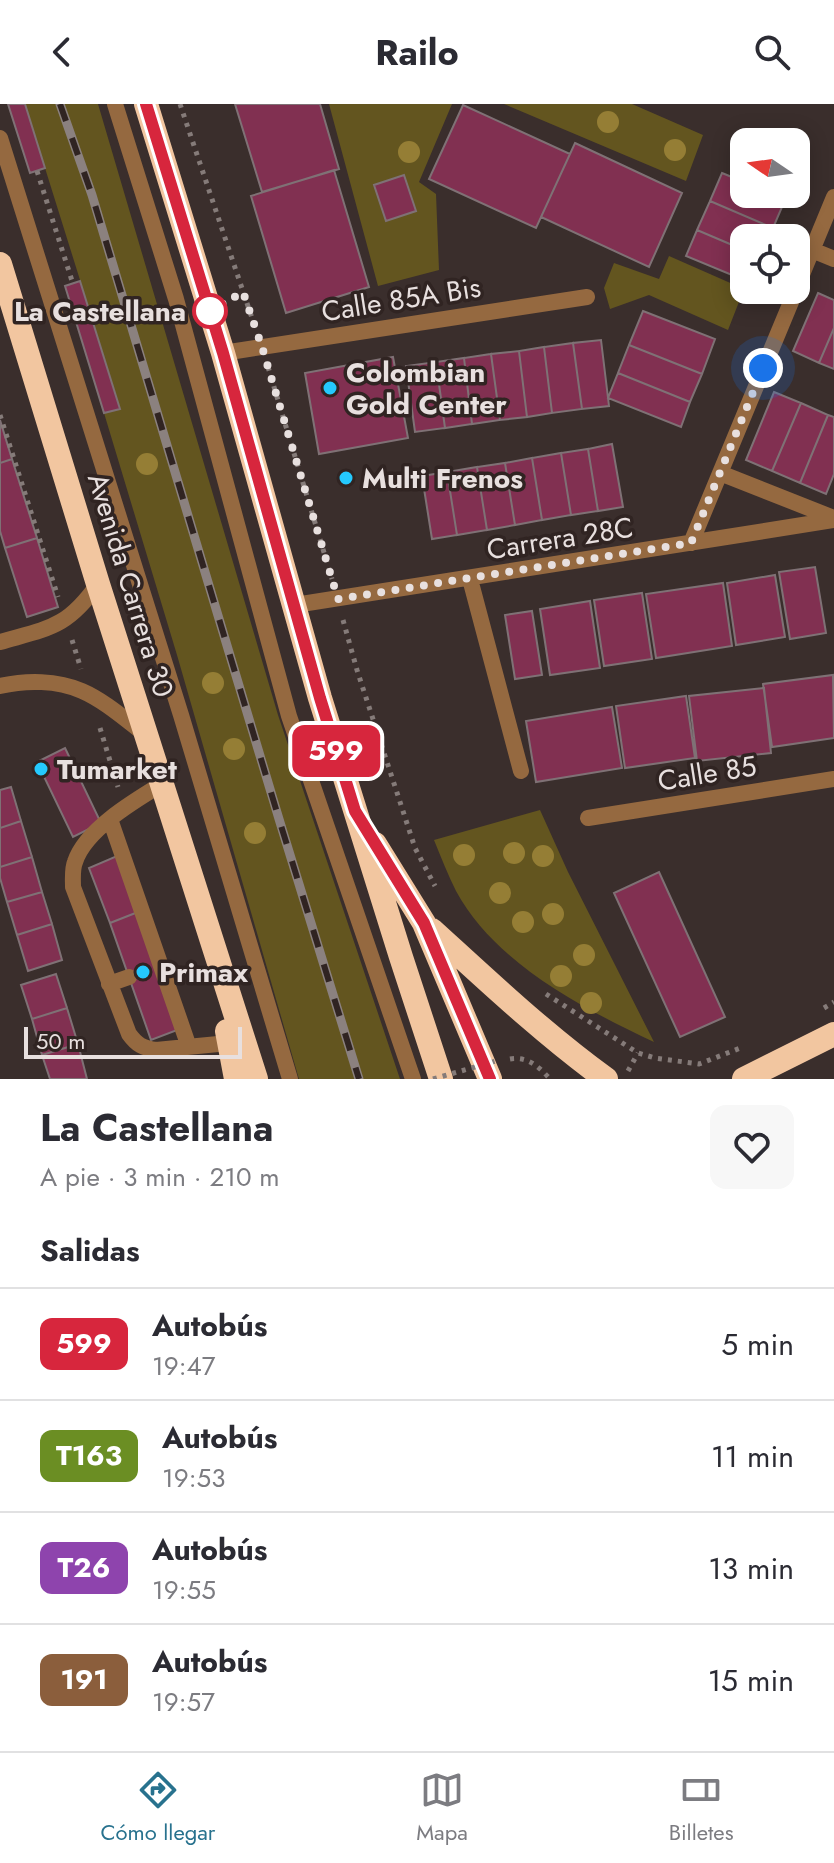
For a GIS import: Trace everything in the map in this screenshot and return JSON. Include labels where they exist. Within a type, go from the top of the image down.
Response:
[{"type":"highway","points":[[146,104],[223,353],[320,698],[441,1079]]},
{"type":"highway","name":"Avenida Carrera 30","points":[[0,264],[98,584],[207,922],[237,1043],[256,1079]]},
{"type":"highway","points":[[355,811],[424,923],[490,1079]]},
{"type":"highway","points":[[424,923],[606,1079]]},
{"type":"highway","points":[[744,1079],[834,1034]]},
{"type":"highway","name":"Avenida Carrera 30","points":[[236,1079],[237,1043]]},
{"type":"street","points":[[115,104],[176,299],[289,716],[413,1079]]},
{"type":"street","points":[[0,138],[186,729],[290,1079]]},
{"type":"street","points":[[810,255],[834,197]]},
{"type":"street","points":[[812,250],[834,259]]},
{"type":"street","name":"Calle 85A Bis","points":[[223,353],[587,297]]},
{"type":"street","points":[[691,543],[790,304]]},
{"type":"street","name":"Carrera 28C","points":[[720,473],[834,519]]},
{"type":"street","name":"Carrera 28C","points":[[295,605],[834,519]]},
{"type":"street","points":[[470,579],[521,771]]},
{"type":"street","points":[[0,642],[50,628],[65,620],[78,610],[98,584]]},
{"type":"street","points":[[0,686],[34,682],[67,687],[89,695],[146,735]]},
{"type":"street","name":"Calle 85","points":[[588,818],[834,779]]},
{"type":"street","points":[[162,784],[124,807],[82,846],[74,864],[73,887],[129,1034],[137,1044],[156,1050],[237,1043]]},
{"type":"street","points":[[110,819],[189,1047]]},
{"type":"street","points":[[109,984],[129,977]]},
{"type":"path","points":[[180,104],[262,347],[357,670],[415,848],[437,889]]},
{"type":"path","points":[[37,171],[73,284]]},
{"type":"path","points":[[0,415],[124,807]]},
{"type":"path","points":[[538,989],[638,1053],[655,1058],[699,1064],[749,1045]]},
{"type":"path","points":[[822,1009],[834,1002]]},
{"type":"path","points":[[433,1079],[496,1061],[519,1058],[537,1065],[550,1079]]},
{"type":"shaded area","points":[[25,104],[98,104],[278,715],[400,1079],[299,1079],[104,413],[120,408]]},
{"type":"shaded area","points":[[329,104],[452,104],[419,182],[436,194],[439,270],[378,286]]},
{"type":"shaded area","points":[[504,104],[632,104],[703,135],[686,181]]},
{"type":"shaded area","points":[[669,256],[730,283],[730,304],[738,304],[728,330],[649,295],[610,309],[604,288],[614,263],[659,279]]},
{"type":"shaded area","points":[[540,810],[654,1042],[598,1014],[543,981],[493,940],[456,891],[434,840]]},
{"type":"building","points":[[8,104],[25,104],[45,168],[30,173]]},
{"type":"building","points":[[235,104],[320,104],[339,169],[262,192]]},
{"type":"building","points":[[463,105],[570,154],[536,228],[429,179]]},
{"type":"building","points":[[575,143],[682,193],[649,267],[541,217]]},
{"type":"building","points":[[334,170],[369,287],[286,313],[251,196]]},
{"type":"building","points":[[722,173],[730,176],[730,208],[782,208],[775,224],[764,224],[710,201]]},
{"type":"building","points":[[404,175],[416,211],[386,221],[374,185]]},
{"type":"building","points":[[710,201],[764,224],[730,224],[730,244],[697,230]]},
{"type":"building","points":[[697,230],[730,244],[730,274],[686,256]]},
{"type":"building","name":"La Castellana","points":[[80,281],[120,409],[104,413],[65,286]]},
{"type":"building","points":[[818,293],[834,300],[834,328],[819,363],[793,351]]},
{"type":"building","points":[[643,311],[715,339],[702,374],[629,345]]},
{"type":"building","points":[[834,328],[834,369],[819,363]]},
{"type":"building","points":[[601,340],[609,406],[582,409],[573,343]]},
{"type":"building","points":[[573,343],[582,409],[552,413],[544,347]]},
{"type":"building","points":[[629,345],[702,374],[690,402],[618,373]]},
{"type":"building","points":[[544,347],[552,413],[527,417],[519,351]]},
{"type":"building","points":[[519,351],[527,417],[500,420],[491,354]]},
{"type":"building","points":[[491,354],[500,420],[472,424],[464,358]]},
{"type":"building","points":[[393,357],[408,438],[319,454],[305,373]]},
{"type":"building","points":[[464,358],[472,424],[445,428],[436,362]]},
{"type":"building","points":[[436,362],[445,428],[415,432],[406,366]]},
{"type":"building","points":[[618,373],[690,402],[681,427],[608,398]]},
{"type":"building","points":[[774,392],[801,403],[772,471],[746,460]]},
{"type":"building","points":[[801,403],[828,415],[800,483],[772,471]]},
{"type":"building","points":[[828,415],[834,417],[834,474],[826,494],[800,483]]},
{"type":"building","points":[[0,420],[12,459],[0,463]]},
{"type":"building","points":[[612,444],[623,507],[598,511],[588,449]]},
{"type":"building","points":[[588,449],[598,511],[571,515],[561,453]]},
{"type":"building","points":[[561,453],[571,515],[542,520],[532,458]]},
{"type":"building","points":[[532,458],[542,520],[515,525],[505,463]]},
{"type":"building","points":[[12,459],[37,538],[5,548],[0,531],[0,463]]},
{"type":"building","points":[[505,463],[515,525],[487,530],[477,467]]},
{"type":"building","points":[[477,467],[487,530],[457,535],[447,472]]},
{"type":"building","points":[[447,472],[457,535],[432,539],[422,476]]},
{"type":"building","points":[[37,538],[58,607],[27,617],[5,548]]},
{"type":"building","points":[[815,567],[826,633],[790,639],[779,572]]},
{"type":"building","points":[[775,575],[785,637],[736,645],[727,583]]},
{"type":"building","points":[[723,583],[732,646],[656,658],[646,594]]},
{"type":"building","points":[[642,593],[652,659],[604,666],[594,600]]},
{"type":"building","points":[[590,601],[600,668],[550,675],[540,609]]},
{"type":"building","points":[[532,611],[542,675],[515,679],[505,615]]},
{"type":"building","points":[[833,675],[834,738],[772,747],[763,684]]},
{"type":"building","points":[[764,688],[771,753],[697,761],[689,696]]},
{"type":"building","points":[[686,696],[695,758],[625,768],[616,706]]},
{"type":"building","points":[[612,707],[622,768],[536,782],[526,721]]},
{"type":"building","points":[[65,748],[101,823],[73,837],[37,762]]},
{"type":"building","points":[[11,787],[21,821],[0,828],[0,790]]},
{"type":"building","points":[[21,821],[32,857],[0,867],[0,828]]},
{"type":"building","points":[[117,856],[138,912],[110,923],[89,868]]},
{"type":"building","points":[[32,857],[42,892],[7,902],[0,867]]},
{"type":"building","points":[[659,872],[725,1017],[680,1037],[614,893]]},
{"type":"building","points":[[42,892],[52,924],[17,935],[7,902]]},
{"type":"building","name":"Primax","points":[[138,912],[180,1029],[151,1040],[110,923]]},
{"type":"building","points":[[52,924],[62,960],[28,971],[17,935]]},
{"type":"building","points":[[56,974],[67,1008],[32,1019],[21,985]]},
{"type":"building","points":[[67,1008],[78,1044],[42,1055],[32,1019]]},
{"type":"building","points":[[78,1044],[87,1079],[50,1079],[42,1055]]},
{"type":"railway","points":[[60,104],[92,195],[359,1079]]},
{"type":"bus line","name":"599","points":[[146,104],[223,353],[355,811],[424,923],[490,1079]]},
{"type":"place","name":"La Castellana","points":[[210,311]]},
{"type":"place","name":"Colombian Gold Center","points":[[330,388]]},
{"type":"place","name":"Multi Frenos","points":[[346,478]]},
{"type":"place","name":"Tumarket","points":[[41,769]]},
{"type":"place","name":"Primax","points":[[143,972]]},
{"type":"route","points":[[210,311],[243,292],[338,599],[691,543],[763,368]]}]
